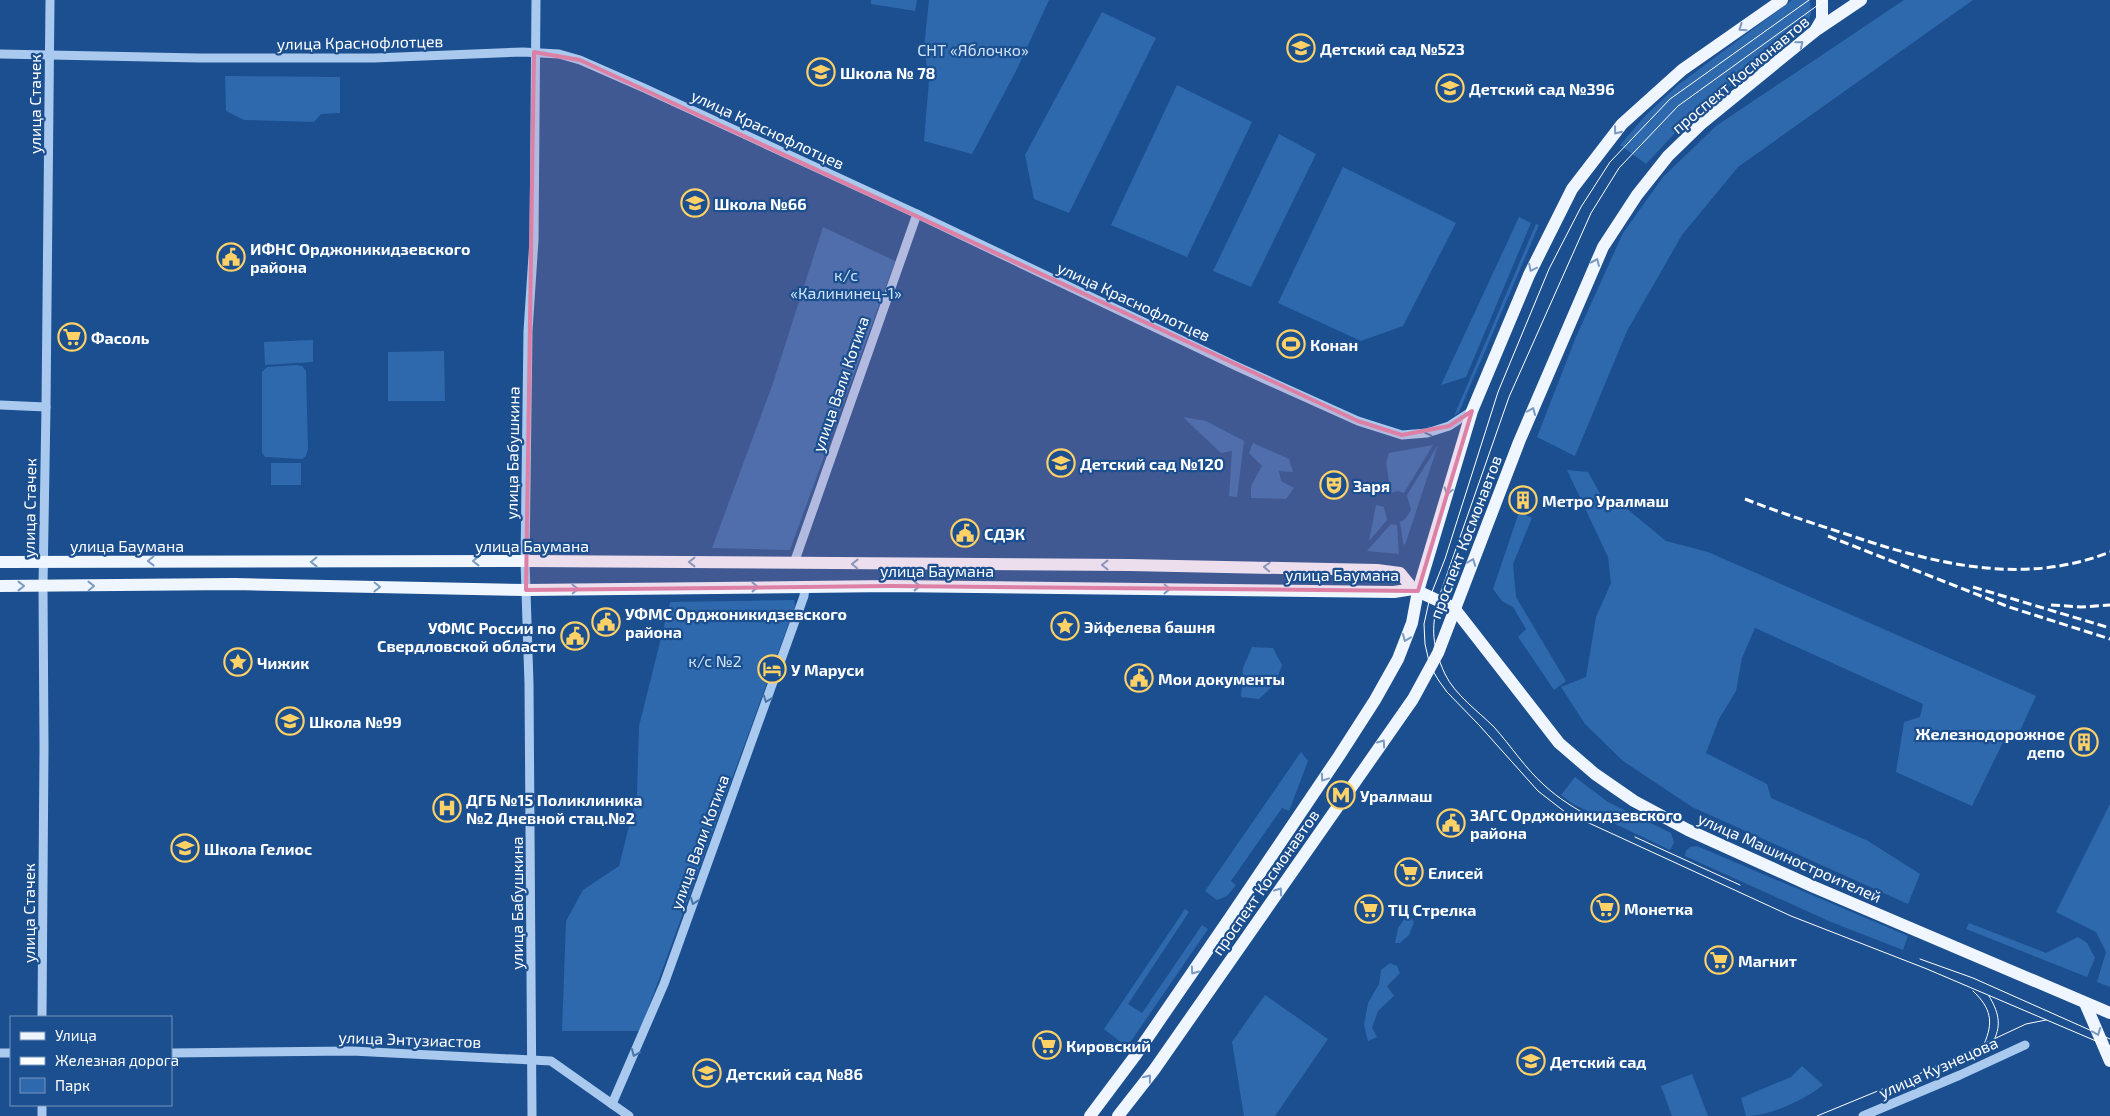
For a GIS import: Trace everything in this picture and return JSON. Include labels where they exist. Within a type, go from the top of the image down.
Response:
[{"type":"main road","name":"проспект Космонавтов","points":[[1090,1116],[1135,1056],[1224,927],[1375,700],[1398,658],[1412,623],[1415,590],[1472,411],[1528,275],[1572,189],[1629,118],[1682,70],[1782,0]]},
{"type":"main road","points":[[1815,32],[1822,19],[1822,0]]},
{"type":"main road","name":"проспект Космонавтов","points":[[1118,1116],[1154,1070],[1413,699],[1438,653],[1519,442],[1603,247],[1637,195],[1668,156],[1702,123],[1815,32],[1861,0]]},
{"type":"main road","name":"улица Баумана","points":[[0,562],[525,561],[1238,566],[1377,570],[1400,573],[1415,590]]},
{"type":"main road","name":"улица Баумана","points":[[0,586],[235,584],[526,590],[805,587],[1120,588],[1394,592],[1415,590]]},
{"type":"main road","name":"улица Машиностроителей","points":[[1415,590],[1454,608],[1559,743],[1595,774],[1634,801],[1688,830],[1805,883],[2110,1013]]},
{"type":"main road","points":[[2085,1003],[2110,1061]]},
{"type":"street","name":"улица Стачек","points":[[42,1016],[43,562],[50,0]]},
{"type":"street","name":"улица Бабушкина","points":[[532,1116],[529,684],[525,561],[528,330],[534,240],[534,52],[536,0]]},
{"type":"street","name":"улица Краснофлотцев","points":[[0,54],[199,58],[374,58],[534,52],[559,54],[580,60],[917,214],[1336,412],[1402,436],[1427,433],[1449,426],[1472,411]]},
{"type":"street","name":"улица Вали Котика","points":[[794,563],[917,214]]},
{"type":"street","points":[[0,405],[46,407]]},
{"type":"street","name":"улица Вали Котика","points":[[612,1104],[664,984],[804,596],[805,587]]},
{"type":"street","name":"улица Кузнецова","points":[[1863,1116],[2026,1045]]},
{"type":"street","name":"улица Энтузиастов","points":[[172,1053],[352,1052],[551,1061],[629,1116]]},
{"type":"highlighted area","points":[[534,52],[580,60],[1358,421],[1402,435],[1449,426],[1472,411],[1418,591],[890,586],[526,590]]},
{"type":"green space","points":[[871,0],[917,0],[915,11],[871,4]]},
{"type":"green space","name":"СНТ «Яблочко»","points":[[929,0],[1049,0],[1017,69],[972,154],[924,141],[929,80],[924,48]]},
{"type":"green space","points":[[1792,0],[1810,0],[1811,14],[1805,28],[1690,117],[1646,164],[1620,145],[1646,115],[1678,85]]},
{"type":"green space","points":[[1904,0],[1973,0],[1738,167],[1682,235],[1627,331],[1575,456],[1537,437],[1576,337],[1623,233],[1663,177],[1716,126]]},
{"type":"green space","points":[[1102,12],[1156,38],[1069,213],[1034,199],[1025,155]]},
{"type":"green space","points":[[225,76],[340,77],[340,113],[321,114],[314,122],[244,120],[226,111]]},
{"type":"green space","points":[[1177,85],[1252,122],[1187,257],[1111,225]]},
{"type":"green space","points":[[1279,134],[1316,154],[1251,287],[1213,271]]},
{"type":"green space","points":[[1343,167],[1456,223],[1403,326],[1361,341],[1278,303]]},
{"type":"green space","points":[[1519,217],[1531,223],[1466,377],[1441,385]]},
{"type":"green space","points":[[1536,224],[1539,225],[1459,412],[1454,416]]},
{"type":"green space","name":"к/с «Калининец-1»","points":[[823,227],[895,261],[790,550],[712,548],[772,386]]},
{"type":"green space","points":[[313,340],[313,362],[265,365],[264,342]]},
{"type":"green space","points":[[444,351],[445,401],[388,401],[388,352]]},
{"type":"green space","points":[[302,366],[306,371],[308,449],[306,456],[302,459],[265,457],[262,453],[262,372],[267,367]]},
{"type":"green space","points":[[1183,417],[1206,421],[1244,441],[1237,497],[1229,496],[1232,451],[1221,453]]},
{"type":"green space","points":[[1253,443],[1289,459],[1293,472],[1279,471],[1281,481],[1294,488],[1286,499],[1251,498],[1251,486],[1262,466],[1249,453]]},
{"type":"green space","points":[[1433,445],[1404,493],[1398,491],[1391,493],[1386,463],[1389,453]]},
{"type":"green space","points":[[1438,445],[1405,545],[1403,543],[1400,522],[1405,519],[1411,510],[1407,495]]},
{"type":"green space","points":[[271,463],[301,463],[301,485],[271,485]]},
{"type":"green space","points":[[1567,470],[1588,472],[1607,506],[1620,503],[1666,541],[1708,552],[2036,696],[2019,733],[2003,742],[1972,806],[1896,772],[1904,722],[1920,717],[1923,704],[1755,628],[1742,658],[1736,691],[1719,719],[1706,753],[1767,784],[1771,798],[1868,841],[1920,874],[1908,904],[1692,807],[1623,761],[1585,724],[1561,687],[1586,677],[1596,617],[1611,583],[1608,557]]},
{"type":"green space","points":[[1376,505],[1384,507],[1387,520],[1369,541]]},
{"type":"green space","points":[[1519,512],[1532,518],[1513,564],[1516,597],[1566,681],[1554,690],[1518,637],[1526,629],[1513,607],[1502,601],[1493,589]]},
{"type":"green space","points":[[1391,524],[1397,525],[1399,554],[1367,551]]},
{"type":"green space","name":"к/с №2","points":[[794,600],[795,606],[640,1031],[562,1031],[566,921],[583,890],[619,866],[637,794],[639,726],[670,602]]},
{"type":"green space","points":[[1252,647],[1273,648],[1282,665],[1275,684],[1259,699],[1241,697],[1243,668]]},
{"type":"green space","points":[[1301,752],[1308,761],[1289,811],[1282,808],[1231,881],[1236,885],[1227,896],[1217,900],[1205,891]]},
{"type":"green space","points":[[1575,777],[1608,802],[1671,833],[1674,842],[1670,850],[1573,804],[1561,795]]},
{"type":"green space","points":[[2110,804],[2110,987],[2097,982],[2106,952],[2096,932],[2056,912]]},
{"type":"green space","points":[[1697,846],[1908,936],[1903,950],[1831,922],[1685,856],[1686,851],[1690,847]]},
{"type":"green space","points":[[1185,909],[1189,912],[1128,1004],[1142,1013],[1202,925],[1208,929],[1127,1047],[1104,1029]]},
{"type":"green space","points":[[1408,914],[1414,922],[1409,935],[1400,943],[1395,943],[1398,928]]},
{"type":"green space","points":[[1969,923],[2046,953],[2078,937],[2087,943],[2095,958],[2087,977],[1966,929]]},
{"type":"green space","points":[[1390,963],[1397,966],[1400,973],[1387,986],[1394,996],[1378,1011],[1372,1028],[1377,1037],[1368,1041],[1364,1025],[1368,1003],[1379,984],[1381,970]]},
{"type":"green space","points":[[1265,995],[1328,1039],[1275,1116],[1244,1116],[1232,1042]]},
{"type":"green space","points":[[1802,1066],[1823,1085],[1807,1096],[1786,1106],[1765,1113],[1746,1116],[1741,1098],[1791,1077]]},
{"type":"green space","points":[[1692,1074],[1708,1116],[1672,1116],[1661,1086]]},
{"type":"tram line","points":[[1809,0],[1670,99],[1610,162],[1581,207],[1549,269],[1498,392],[1445,559],[1430,597],[1424,624],[1425,644],[1430,666],[1447,692],[1538,791],[1565,812],[1791,916],[1927,969],[2110,1047]]},
{"type":"tram line","points":[[1594,819],[1568,804],[1544,785],[1494,727],[1449,682],[1435,646],[1434,620],[1438,600],[1509,397],[1591,213],[1619,168],[1678,106],[1825,0]]},
{"type":"tram line","points":[[1635,837],[1740,885]]},
{"type":"tram line","points":[[1920,959],[1973,978],[2110,1039]]},
{"type":"tram line","points":[[1973,991],[1984,1003],[1989,1016],[1989,1029],[1984,1044]]},
{"type":"tram line","points":[[1989,996],[1998,1018],[1998,1028],[1994,1040]]},
{"type":"tram line","points":[[1817,1116],[1919,1074],[2026,1024],[2046,1020]]},
{"type":"railway","points":[[1745,499],[1878,545],[1944,562],[1977,567],[2010,569],[2044,568],[2077,562],[2110,552]]},
{"type":"railway","points":[[1828,536],[2009,607],[2110,639]]},
{"type":"railway","points":[[1973,587],[2110,628]]},
{"type":"railway","points":[[2051,605],[2081,607],[2110,605]]},
{"type":"place","name":"Детский сад №523","points":[[1301,48]]},
{"type":"place","name":"Школа № 78","points":[[821,72]]},
{"type":"place","name":"Детский сад №396","points":[[1450,88]]},
{"type":"place","name":"Школа №66","points":[[695,203]]},
{"type":"place","name":"ИФНС Орджоникидзевского района","points":[[231,257]]},
{"type":"place","name":"Фасоль","points":[[72,337]]},
{"type":"place","name":"Конан","points":[[1291,344]]},
{"type":"place","name":"Детский сад №120","points":[[1061,463]]},
{"type":"place","name":"Заря","points":[[1334,485]]},
{"type":"place","name":"Метро Уралмаш","points":[[1523,500]]},
{"type":"place","name":"СДЭК","points":[[965,533]]},
{"type":"place","name":"УФМС Орджоникидзевского района","points":[[606,622]]},
{"type":"place","name":"Эйфелева башня","points":[[1065,626]]},
{"type":"place","name":"УФМС России по Свердловской области","points":[[575,636]]},
{"type":"place","name":"Чижик","points":[[238,662]]},
{"type":"place","name":"У Маруси","points":[[772,669]]},
{"type":"place","name":"Мои документы","points":[[1139,678]]},
{"type":"place","name":"Школа №99","points":[[290,721]]},
{"type":"place","name":"Железнодорожное депо","points":[[2084,742]]},
{"type":"place","name":"Уралмаш","points":[[1341,795]]},
{"type":"place","name":"ДГБ №15 Поликлиника №2 Дневной стац.№2","points":[[447,808]]},
{"type":"place","name":"ЗАГС Орджоникидзевского района","points":[[1451,823]]},
{"type":"place","name":"Школа Гелиос","points":[[185,848]]},
{"type":"place","name":"Елисей","points":[[1409,872]]},
{"type":"place","name":"Монетка","points":[[1605,908]]},
{"type":"place","name":"ТЦ Стрелка","points":[[1369,909]]},
{"type":"place","name":"Магнит","points":[[1719,960]]},
{"type":"place","name":"Кировский","points":[[1047,1045]]},
{"type":"place","name":"Детский сад","points":[[1531,1061]]},
{"type":"place","name":"Детский сад №86","points":[[707,1073]]}]
